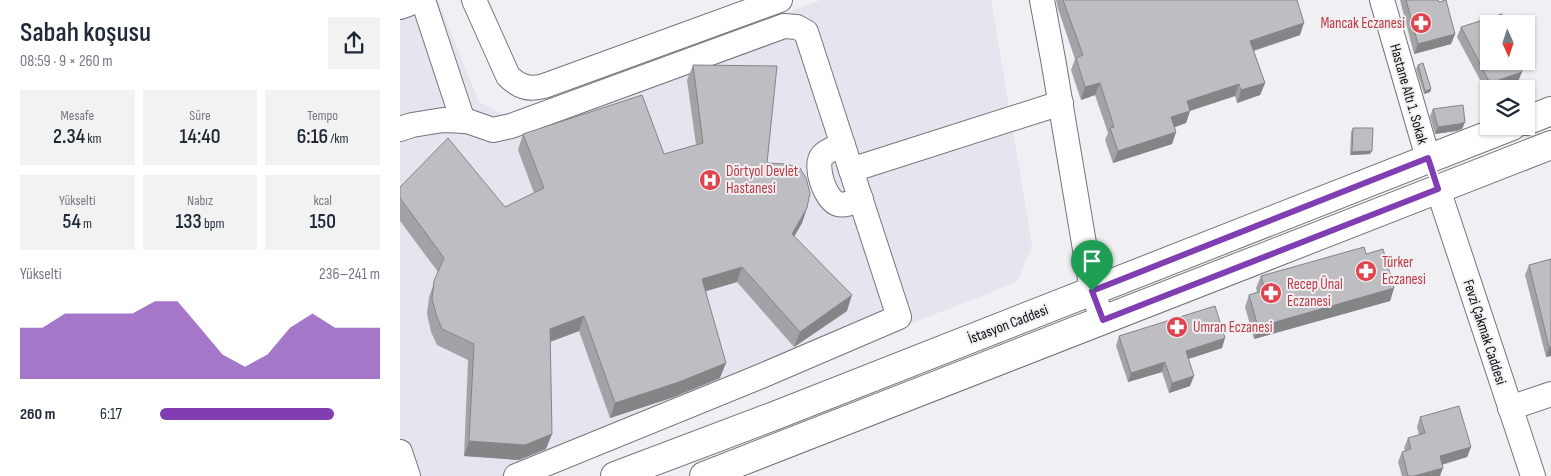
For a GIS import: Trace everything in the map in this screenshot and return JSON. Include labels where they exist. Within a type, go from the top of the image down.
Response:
[{"type":"main road","points":[[1535,117],[1551,111]]},
{"type":"main road","name":"İstasyon Caddesi","points":[[615,476],[1488,135]]},
{"type":"main road","name":"İstasyon Caddesi","points":[[704,476],[1551,145]]},
{"type":"main road","points":[[1428,158],[1438,189]]},
{"type":"street","points":[[400,7],[419,0]]},
{"type":"street","points":[[424,0],[463,121]]},
{"type":"street","points":[[474,0],[508,76],[515,83],[530,88],[544,86],[780,0]]},
{"type":"street","points":[[1042,0],[1092,291],[1103,320]]},
{"type":"street","name":"Hastane Altı 1. Sokak","points":[[1382,0],[1428,158]]},
{"type":"street","points":[[400,129],[412,124],[443,120],[467,121],[493,130],[511,126],[784,26],[802,29],[806,32],[899,318],[516,476]]},
{"type":"street","points":[[851,170],[1060,103]]},
{"type":"street","points":[[843,145],[822,155],[819,161],[819,172],[830,199],[834,202],[843,204],[861,199]]},
{"type":"street","name":"Fevzi Çakmak Caddesi","points":[[1438,189],[1532,476]]},
{"type":"street","points":[[1510,408],[1551,394]]},
{"type":"street","points":[[400,452],[408,476]]},
{"type":"shaded area","name":"Dörtyol Devlet Hastanesi","points":[[400,0],[438,0],[479,102],[503,114],[821,0],[991,0],[1032,246],[1017,282],[524,476],[400,476]]},
{"type":"building","points":[[1063,0],[1297,0],[1304,23],[1250,41],[1265,83],[1241,90],[1239,84],[1187,101],[1190,111],[1171,117],[1176,132],[1118,151],[1110,128],[1114,127],[1100,83],[1085,87],[1076,58],[1083,55]]},
{"type":"building","points":[[1406,0],[1438,0],[1439,2],[1446,0],[1455,34],[1418,44]]},
{"type":"building","points":[[1480,21],[1480,64],[1461,27]]},
{"type":"building","points":[[1423,63],[1431,89],[1425,91],[1418,65]]},
{"type":"building","points":[[693,65],[777,66],[767,163],[786,164],[800,168],[806,178],[810,193],[807,208],[792,234],[852,295],[800,332],[742,267],[702,279],[726,363],[679,382],[615,403],[584,316],[550,329],[552,434],[525,445],[469,441],[474,344],[442,329],[432,299],[434,281],[444,258],[400,198],[400,187],[448,138],[505,207],[544,188],[523,134],[642,95],[664,154],[703,143]]},
{"type":"building","points":[[1483,70],[1521,70],[1522,72],[1499,80],[1488,80]]},
{"type":"building","points":[[1463,105],[1465,122],[1438,127],[1433,109]]},
{"type":"building","points":[[1353,128],[1373,128],[1372,151],[1352,152]]},
{"type":"building","points":[[1364,247],[1366,254],[1383,249],[1394,288],[1258,327],[1249,295],[1265,290],[1261,276]]},
{"type":"building","points":[[1551,259],[1551,347],[1549,347],[1529,265]]},
{"type":"building","points":[[1215,306],[1225,338],[1186,351],[1194,376],[1172,383],[1165,362],[1131,373],[1119,336]]},
{"type":"building","points":[[1459,406],[1471,447],[1440,456],[1443,468],[1408,476],[1402,452],[1411,449],[1408,438],[1425,433],[1420,417]]},
{"type":"place","name":"Mancak Eczanesi","points":[[1421,23]]},
{"type":"place","name":"Dörtyol Devlet Hastanesi","points":[[710,180]]},
{"type":"place","name":"Türker Eczanesi","points":[[1366,271]]},
{"type":"place","name":"Recep Ünal Eczanesi","points":[[1271,293]]},
{"type":"place","name":"Umran Eczanesi","points":[[1177,327]]},
{"type":"route","points":[[1428,158],[1438,189],[1103,320],[1092,291],[1428,158]]}]
